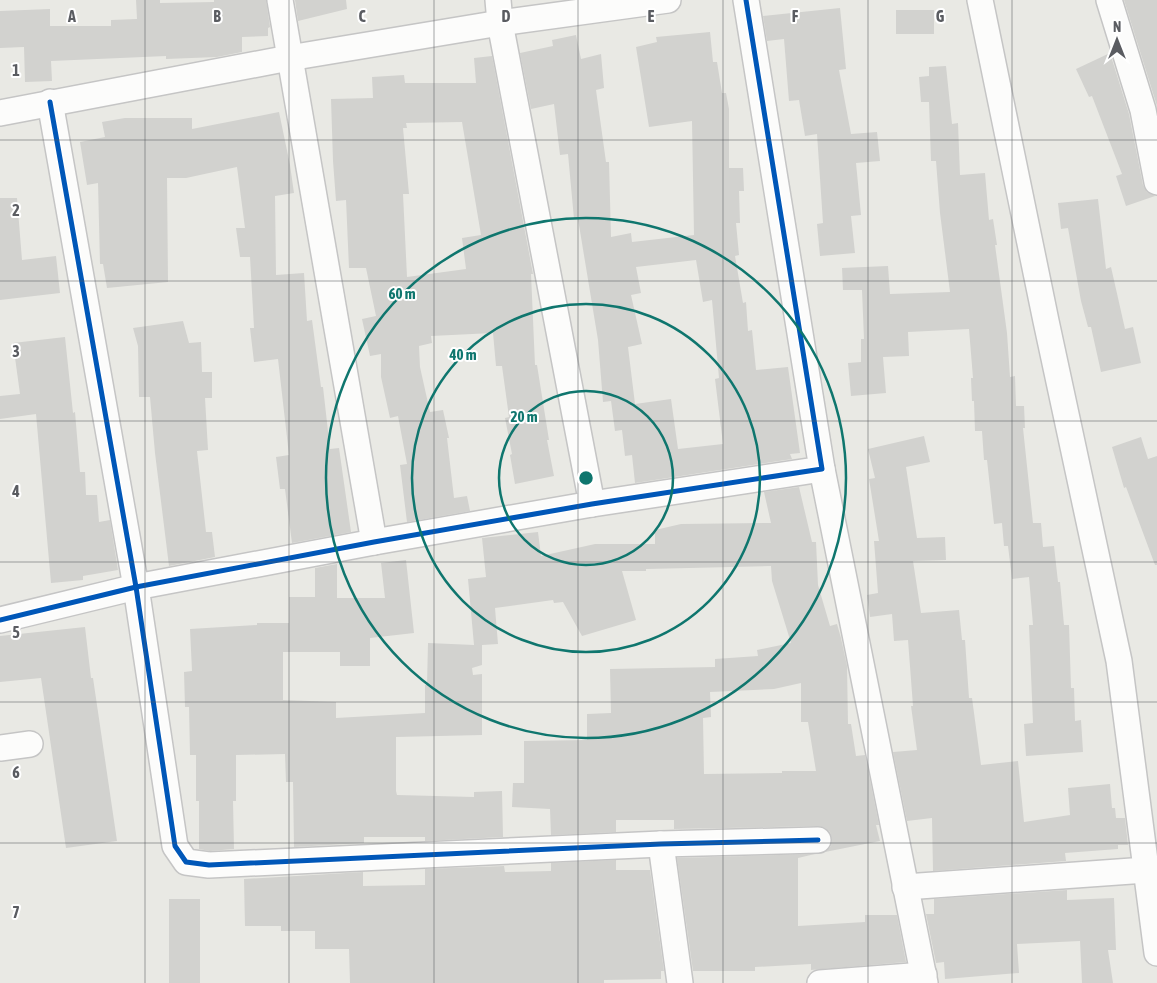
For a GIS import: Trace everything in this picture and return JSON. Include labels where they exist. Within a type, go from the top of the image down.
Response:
[{"type":"street","points":[[280,0],[374,542]]},
{"type":"street","points":[[0,112],[289,58],[499,11],[668,0]]},
{"type":"street","points":[[746,0],[822,469],[925,979],[820,983]]},
{"type":"street","points":[[980,0],[1119,661],[1157,953]]},
{"type":"street","points":[[1110,0],[1143,110],[1157,182]]},
{"type":"street","points":[[499,11],[592,504]]},
{"type":"street","points":[[50,102],[136,587],[175,846],[186,862],[209,865],[661,844],[818,840]]},
{"type":"street","points":[[0,620],[136,587],[374,542],[592,504],[822,469]]},
{"type":"street","points":[[0,748],[30,744]]},
{"type":"street","points":[[661,844],[680,983]]},
{"type":"street","points":[[905,887],[1146,870]]},
{"type":"building","points":[[136,0],[160,0],[160,3],[266,0],[270,27],[268,28],[268,36],[242,37],[242,52],[217,57],[166,59],[166,56],[51,61],[52,81],[25,82],[24,47],[0,48],[0,11],[50,9],[50,26],[111,26],[111,20],[137,19]]},
{"type":"building","points":[[295,0],[346,0],[347,9],[298,21]]},
{"type":"building","points":[[1124,0],[1157,0],[1157,106]]},
{"type":"building","points":[[840,8],[846,69],[839,70],[851,134],[877,132],[880,161],[856,163],[861,215],[851,216],[855,253],[820,256],[817,224],[823,223],[817,134],[805,136],[799,100],[789,101],[784,39],[767,41],[763,16]]},
{"type":"building","points":[[896,10],[934,10],[934,34],[896,34]]},
{"type":"building","points":[[710,32],[713,62],[717,62],[722,93],[726,93],[729,109],[729,168],[743,168],[744,191],[739,191],[740,223],[736,223],[739,255],[735,256],[743,303],[746,302],[748,331],[752,330],[756,370],[788,367],[800,453],[790,454],[792,459],[635,483],[632,455],[625,456],[622,430],[615,431],[611,401],[603,402],[598,340],[578,219],[574,219],[568,154],[560,155],[554,104],[531,109],[520,53],[553,46],[552,40],[576,35],[581,59],[601,54],[604,88],[596,90],[606,162],[609,162],[611,237],[631,233],[632,242],[694,235],[692,121],[649,127],[636,47],[657,42],[656,37]],"holes":[[[696,260],[703,302],[712,300],[719,378],[715,379],[723,444],[678,449],[671,399],[635,404],[628,347],[642,344],[631,295],[641,293],[636,267]]]},
{"type":"building","points":[[1110,53],[1129,114],[1143,185],[1147,192],[1155,196],[1126,206],[1116,176],[1122,174],[1092,96],[1089,97],[1076,69]]},
{"type":"building","points":[[492,56],[533,274],[531,274],[535,365],[537,365],[554,476],[515,484],[510,455],[512,454],[505,418],[509,417],[502,366],[496,366],[493,333],[431,336],[432,343],[419,346],[420,367],[430,412],[443,410],[449,438],[447,438],[454,498],[467,496],[470,511],[407,522],[400,465],[407,464],[398,416],[390,418],[381,377],[381,354],[370,356],[362,319],[376,316],[366,268],[349,268],[346,200],[336,201],[331,99],[373,98],[372,77],[404,75],[405,83],[476,83],[474,58]],"holes":[[[462,122],[481,235],[462,238],[466,269],[407,277],[403,194],[409,194],[403,128],[407,128],[406,123]]]},
{"type":"building","points":[[946,66],[952,124],[958,123],[960,175],[985,173],[989,220],[993,219],[997,245],[995,245],[1007,333],[1010,377],[1015,376],[1016,406],[1024,406],[1025,428],[1023,428],[1033,523],[1041,523],[1043,547],[1054,546],[1064,625],[1069,625],[1071,688],[1074,688],[1075,721],[1081,720],[1083,752],[1026,756],[1024,724],[1033,723],[1029,625],[1033,625],[1029,577],[1012,579],[1008,546],[1004,546],[1002,523],[994,524],[987,460],[984,460],[982,431],[975,431],[969,329],[908,332],[909,356],[883,357],[886,393],[851,396],[848,363],[861,362],[861,339],[864,339],[862,290],[843,290],[842,268],[888,266],[890,294],[950,292],[940,213],[936,161],[931,161],[929,102],[921,102],[919,77],[929,76],[929,67]]},
{"type":"building","points":[[279,112],[294,193],[275,196],[276,275],[304,273],[307,321],[312,320],[321,387],[323,387],[330,449],[339,448],[351,532],[292,543],[285,489],[280,489],[276,457],[289,455],[278,359],[254,362],[250,328],[254,328],[250,257],[240,257],[236,228],[245,228],[237,167],[186,178],[167,178],[168,282],[107,288],[103,264],[100,264],[98,183],[87,185],[80,142],[105,137],[102,122],[125,118],[192,118],[192,129]]},
{"type":"building","points":[[0,198],[17,198],[22,260],[56,256],[60,293],[0,300]]},
{"type":"building","points":[[1098,199],[1106,269],[1111,267],[1125,329],[1133,327],[1141,363],[1101,372],[1091,327],[1088,327],[1081,301],[1068,228],[1061,229],[1058,203]]},
{"type":"building","points":[[183,321],[189,343],[201,342],[202,372],[212,372],[212,398],[205,398],[208,450],[197,451],[206,532],[212,532],[215,557],[169,566],[150,397],[139,397],[138,346],[133,328]]},
{"type":"building","points":[[65,337],[73,413],[75,412],[80,472],[85,472],[86,495],[97,495],[99,522],[110,520],[118,570],[83,576],[83,580],[51,583],[36,414],[0,419],[0,396],[20,394],[13,343]]},
{"type":"building","points":[[924,436],[930,462],[906,467],[917,538],[945,537],[946,560],[913,561],[921,613],[959,610],[962,640],[965,640],[969,698],[972,698],[981,765],[1018,761],[1024,822],[1070,815],[1068,788],[1110,784],[1112,808],[1115,808],[1116,818],[1125,818],[1128,845],[1118,845],[1118,849],[1065,853],[1066,861],[933,871],[932,818],[907,821],[893,752],[917,750],[911,706],[913,706],[908,640],[894,641],[892,614],[870,617],[867,595],[878,593],[874,541],[879,541],[869,479],[875,478],[868,449]]},
{"type":"building","points":[[1141,437],[1148,459],[1157,456],[1157,565],[1155,565],[1126,487],[1124,488],[1112,447]]},
{"type":"building","points":[[799,487],[812,542],[816,542],[818,585],[830,626],[837,624],[841,638],[847,666],[848,724],[851,724],[856,756],[865,755],[879,825],[876,825],[880,841],[825,852],[831,846],[832,839],[830,832],[818,826],[674,829],[674,820],[616,820],[616,832],[551,835],[550,809],[512,807],[513,783],[524,783],[524,741],[587,740],[587,714],[611,713],[610,669],[715,667],[715,659],[758,656],[757,650],[791,643],[772,581],[771,566],[622,571],[636,620],[582,636],[563,602],[554,603],[553,600],[495,608],[498,644],[482,645],[482,665],[472,668],[473,675],[482,674],[482,735],[396,737],[396,791],[397,795],[474,797],[474,792],[502,791],[503,837],[425,841],[425,837],[364,837],[364,843],[294,847],[293,782],[286,782],[285,754],[236,755],[236,801],[233,801],[234,849],[210,851],[199,849],[199,801],[196,801],[196,755],[190,755],[189,707],[185,707],[184,672],[192,671],[190,629],[257,625],[257,623],[289,623],[289,597],[315,597],[315,568],[337,564],[337,598],[385,598],[381,563],[406,560],[414,633],[370,638],[370,666],[340,666],[340,652],[283,652],[283,700],[336,702],[336,718],[425,713],[428,643],[474,645],[468,579],[486,577],[482,538],[538,532],[541,556],[595,544],[655,544],[655,530],[681,524],[771,523],[764,492]],"holes":[[[801,683],[801,722],[808,722],[816,771],[704,774],[703,718],[711,717],[710,692],[774,689]]]},
{"type":"building","points":[[85,627],[91,678],[93,678],[117,841],[66,848],[41,678],[0,682],[0,636]]},
{"type":"building","points":[[815,854],[798,858],[798,926],[865,922],[865,915],[897,915],[906,962],[811,970],[811,964],[755,967],[755,971],[693,971],[677,858]]},
{"type":"building","points":[[616,860],[616,870],[650,870],[664,971],[661,971],[661,979],[604,980],[604,983],[350,983],[349,949],[315,949],[315,931],[281,931],[281,926],[245,926],[244,879],[363,872],[363,886],[425,885],[425,869],[504,866],[505,872],[551,871],[551,863]]},
{"type":"building","points":[[1067,890],[1067,900],[1114,898],[1116,950],[1108,950],[1113,983],[1082,983],[1080,941],[1017,944],[1019,973],[945,979],[944,962],[936,963],[926,914],[934,914],[934,899]]},
{"type":"building","points":[[169,899],[200,899],[200,983],[169,983]]},
{"type":"cycle path","points":[[0,620],[136,587],[374,542],[592,504],[822,469],[746,0]]},
{"type":"cycle path","points":[[50,102],[136,587],[175,846],[186,862],[209,865],[661,844],[818,840]]}]
